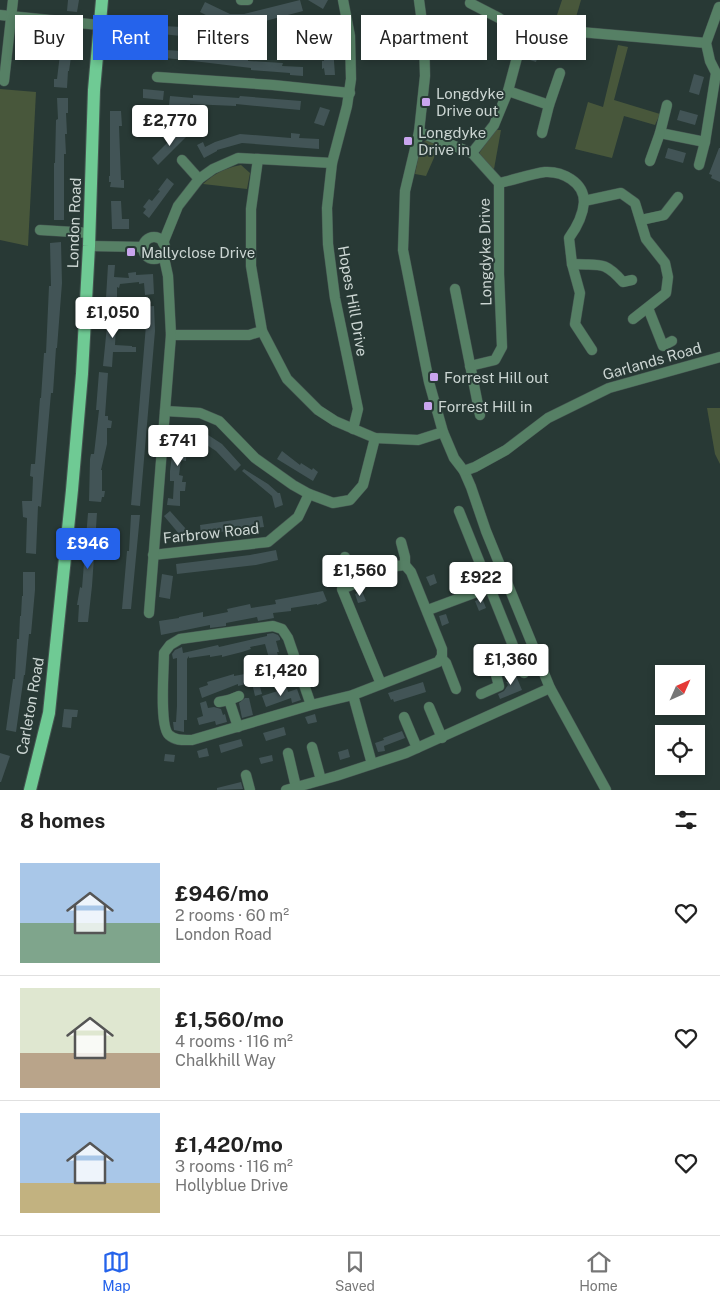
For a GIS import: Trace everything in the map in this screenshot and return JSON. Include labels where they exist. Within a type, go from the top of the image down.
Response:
[{"type":"main road","name":"London Road","points":[[101,15],[102,0]]},
{"type":"main road","name":"London Road","points":[[58,627],[82,374],[90,246],[94,90],[97,60]]},
{"type":"main road","name":"Carleton Road","points":[[30,790],[49,714],[58,627]]},
{"type":"street","points":[[4,81],[13,0]]},
{"type":"street","points":[[241,0],[248,0]]},
{"type":"street","name":"Hopes Hill Drive","points":[[343,0],[350,36],[350,92],[332,163],[327,208],[328,244],[335,298],[358,409],[353,429]]},
{"type":"street","points":[[419,0],[424,37],[425,76],[418,132],[405,191],[403,250],[429,382],[443,432],[454,458],[464,471],[471,487],[486,531],[550,688],[606,790]]},
{"type":"street","points":[[470,3],[497,17]]},
{"type":"street","points":[[699,165],[705,142],[716,73],[710,61],[706,42],[719,7]]},
{"type":"street","points":[[0,15],[93,24]]},
{"type":"street","points":[[586,32],[706,42]]},
{"type":"street","points":[[472,153],[494,125],[508,91],[516,60]]},
{"type":"street","points":[[542,133],[560,73]]},
{"type":"street","points":[[157,77],[273,84],[350,92]]},
{"type":"street","points":[[508,91],[549,105]]},
{"type":"street","points":[[650,161],[667,105]]},
{"type":"street","name":"Longdyke Drive","points":[[418,132],[472,153],[499,183],[502,347],[496,360],[470,366]]},
{"type":"street","points":[[660,133],[705,142]]},
{"type":"street","points":[[148,613],[171,335],[168,276],[163,248],[159,238],[153,237],[145,242],[145,253],[150,257],[156,258],[163,248],[178,206],[199,179],[238,158],[332,163]]},
{"type":"street","points":[[258,159],[251,209],[251,266],[262,331],[287,379],[318,410],[335,421],[375,438],[418,440],[443,432]]},
{"type":"street","points":[[182,160],[199,179]]},
{"type":"street","points":[[499,183],[545,172],[565,174],[578,186],[584,201],[578,225],[569,238],[572,264],[580,293],[575,324],[592,350]]},
{"type":"street","points":[[584,201],[621,193],[635,203],[646,239],[665,263],[668,277],[666,294],[633,319]]},
{"type":"street","points":[[640,220],[664,215],[678,197]]},
{"type":"street","points":[[40,230],[90,232]]},
{"type":"street","points":[[90,246],[144,247]]},
{"type":"street","points":[[572,264],[600,264],[609,268],[623,282],[632,280]]},
{"type":"street","name":"Longdyke Drive","points":[[454,290],[480,415]]},
{"type":"street","points":[[648,308],[663,346],[672,341]]},
{"type":"street","points":[[171,335],[249,335],[262,331]]},
{"type":"street","name":"Garlands Road","points":[[464,471],[475,468],[506,450],[548,418],[609,388],[720,357]]},
{"type":"street","points":[[165,410],[200,413],[219,421],[255,458],[293,485],[309,494],[333,503],[350,500],[363,485],[375,438]]},
{"type":"street","name":"Farbrow Road","points":[[153,555],[268,542],[298,517],[309,494]]},
{"type":"street","points":[[459,511],[524,673]]},
{"type":"street","points":[[311,705],[288,638],[282,629],[273,626],[189,637],[180,639],[170,645],[164,653],[163,721],[168,734],[178,740],[192,740],[311,705],[353,695],[438,662],[442,656],[442,649],[428,610],[411,572],[405,565],[401,542]]},
{"type":"street","points":[[344,557],[355,584]]},
{"type":"street","points":[[381,684],[342,589],[398,566],[405,565]]},
{"type":"street","points":[[428,610],[506,581]]},
{"type":"street","points":[[441,658],[446,663],[456,689]]},
{"type":"street","points":[[481,694],[499,686],[494,671],[520,661]]},
{"type":"street","points":[[288,753],[291,789],[417,748],[550,688]]},
{"type":"street","points":[[353,695],[372,764]]},
{"type":"street","points":[[229,699],[238,727]]},
{"type":"street","points":[[429,707],[442,738]]},
{"type":"street","points":[[404,717],[417,748]]},
{"type":"street","points":[[312,747],[321,780]]},
{"type":"street","points":[[246,775],[250,790]]},
{"type":"green space","points":[[562,0],[581,0],[577,15],[557,15]]},
{"type":"green space","points":[[618,45],[628,47],[614,100],[660,114],[655,125],[624,116],[612,158],[575,149],[588,102],[603,107]]},
{"type":"green space","points":[[0,89],[36,92],[28,246],[0,240]]},
{"type":"green space","points":[[495,130],[501,130],[494,169],[489,166],[480,155],[480,152]]},
{"type":"green space","points":[[428,140],[440,144],[426,176],[415,174],[421,143]]},
{"type":"green space","points":[[241,165],[250,173],[247,189],[203,184],[220,172]]},
{"type":"green space","points":[[707,408],[720,408],[720,464],[715,454]]},
{"type":"building","points":[[68,0],[79,0],[77,12],[67,11]]},
{"type":"building","points":[[300,0],[303,11],[288,15],[277,15],[277,18],[267,21],[267,15],[206,15],[200,12],[205,2],[230,14],[244,14]]},
{"type":"building","points":[[308,0],[328,0],[323,9]]},
{"type":"building","points":[[168,26],[178,27],[178,36],[168,35]]},
{"type":"building","points":[[168,50],[178,51],[178,59],[168,58]]},
{"type":"building","points":[[59,60],[71,60],[67,88],[54,87],[54,79],[57,79]]},
{"type":"building","points":[[185,60],[248,60],[283,63],[282,66],[303,67],[303,76],[251,70],[251,68]]},
{"type":"building","points":[[334,60],[335,75],[325,75],[324,68],[322,69],[322,61]]},
{"type":"building","points":[[694,74],[704,77],[699,95],[689,92]]},
{"type":"building","points":[[143,89],[164,91],[163,100],[143,98]]},
{"type":"building","points":[[193,95],[239,98],[240,96],[301,101],[300,110],[236,104],[236,106],[169,105],[170,96],[193,98]]},
{"type":"building","points":[[57,98],[68,98],[68,113],[66,113],[67,134],[65,134],[66,154],[64,154],[64,220],[54,220],[54,163],[56,120],[58,119]]},
{"type":"building","points":[[320,107],[330,110],[324,126],[314,123]]},
{"type":"building","points":[[680,110],[698,115],[695,125],[677,120]]},
{"type":"building","points":[[110,111],[121,111],[122,126],[119,126],[121,180],[124,180],[124,188],[110,187],[111,182],[109,182]]},
{"type":"building","points":[[181,129],[187,136],[158,165],[152,158]]},
{"type":"building","points":[[291,133],[300,134],[299,138],[319,139],[319,149],[242,143],[217,150],[204,158],[197,145],[203,142],[205,147],[240,134],[291,138]]},
{"type":"building","points":[[668,148],[686,153],[683,163],[665,158]]},
{"type":"building","points":[[719,148],[720,182],[711,178],[712,175],[709,174]]},
{"type":"building","points":[[167,178],[174,184],[149,218],[143,213],[146,209],[143,207],[149,199],[152,201]]},
{"type":"building","points":[[111,201],[121,201],[122,219],[129,219],[129,229],[112,229]]},
{"type":"building","points":[[61,242],[62,283],[57,348],[41,507],[38,506],[36,554],[26,553],[27,518],[23,517],[22,501],[32,501],[33,477],[30,476],[31,464],[35,464],[44,353],[46,353],[49,286],[51,286],[50,243]]},
{"type":"building","points":[[108,265],[115,265],[114,277],[129,278],[128,273],[136,272],[136,275],[153,274],[154,294],[145,295],[144,283],[139,284],[139,282],[120,284],[119,288],[117,287],[117,297],[106,298]]},
{"type":"building","points":[[154,306],[155,331],[140,506],[131,505],[146,325],[143,325],[143,315],[128,313],[128,308]]},
{"type":"building","points":[[117,308],[115,345],[136,347],[136,352],[113,352],[112,367],[103,366],[107,326],[106,309]]},
{"type":"building","points":[[99,372],[108,373],[105,416],[108,416],[108,420],[112,421],[111,428],[107,428],[107,444],[101,470],[102,491],[105,491],[101,502],[89,501],[90,459],[91,454],[94,454],[99,410],[96,410]]},
{"type":"building","points":[[175,430],[184,431],[183,438],[187,439],[186,461],[181,460],[179,475],[183,476],[182,482],[186,482],[185,491],[180,491],[180,506],[167,505],[168,498],[173,499],[174,481],[170,481],[170,471]]},
{"type":"building","points":[[205,433],[222,444],[241,465],[235,471],[216,451],[201,441]]},
{"type":"building","points":[[282,451],[300,465],[301,463],[318,472],[313,481],[277,459]]},
{"type":"building","points":[[244,469],[280,493],[283,505],[275,508],[272,496],[242,471]]},
{"type":"building","points":[[170,511],[186,529],[180,535],[164,516]]},
{"type":"building","points":[[88,513],[97,513],[92,586],[88,622],[78,622],[79,605],[77,605],[80,587],[82,588]]},
{"type":"building","points":[[131,515],[140,515],[131,609],[122,609],[127,551],[129,551]]},
{"type":"building","points":[[262,516],[264,527],[201,534],[200,525]]},
{"type":"building","points":[[276,550],[278,560],[256,565],[177,574],[176,564]]},
{"type":"building","points":[[473,569],[476,579],[469,582],[465,572]]},
{"type":"building","points":[[23,572],[35,572],[35,590],[31,634],[29,634],[16,732],[6,730],[13,679],[15,679],[17,639],[19,639],[23,596]]},
{"type":"building","points":[[162,574],[173,576],[170,599],[159,597]]},
{"type":"building","points":[[434,574],[437,583],[430,586],[426,577]]},
{"type":"building","points":[[323,591],[327,601],[317,605],[291,608],[291,611],[273,613],[274,618],[258,621],[257,617],[226,623],[226,626],[210,628],[210,625],[161,635],[159,621],[203,612],[203,617],[228,612],[227,609],[250,604],[251,608],[276,604],[275,600]]},
{"type":"building","points":[[362,591],[366,601],[358,603],[355,594]]},
{"type":"building","points":[[482,598],[486,608],[479,611],[475,601]]},
{"type":"building","points":[[446,614],[449,623],[442,626],[439,616]]},
{"type":"building","points":[[273,633],[280,638],[280,640],[276,641],[279,652],[277,652],[281,667],[284,666],[287,676],[277,679],[265,644],[222,657],[222,655],[210,657],[210,655],[189,658],[189,656],[187,659],[187,720],[184,720],[184,732],[174,730],[173,722],[176,722],[177,706],[177,658],[173,659],[172,654],[175,650],[182,647],[183,653],[218,645],[219,647]]},
{"type":"building","points":[[514,671],[522,690],[500,699],[498,694],[504,691],[508,685],[505,674]]},
{"type":"building","points":[[256,672],[262,694],[255,696],[252,683],[250,683],[238,686],[238,684],[202,698],[199,688],[208,685],[207,682],[234,674],[234,676]]},
{"type":"building","points":[[423,682],[426,692],[394,702],[393,699],[391,700],[388,693]]},
{"type":"building","points":[[287,688],[288,692],[297,689],[301,700],[292,703],[291,698],[266,707],[262,696]]},
{"type":"building","points":[[245,698],[249,698],[253,715],[242,718],[239,703]]},
{"type":"building","points":[[206,701],[208,708],[221,709],[223,715],[225,714],[227,722],[216,725],[215,721],[199,725],[197,718],[203,716],[200,703]]},
{"type":"building","points":[[64,709],[78,710],[77,717],[72,717],[71,728],[62,727]]},
{"type":"building","points":[[315,714],[317,722],[308,724],[305,717]]},
{"type":"building","points":[[284,727],[286,735],[266,741],[263,733]]},
{"type":"building","points":[[402,731],[405,738],[384,746],[385,751],[378,752],[375,743]]},
{"type":"building","points":[[241,739],[243,746],[221,753],[219,745]]},
{"type":"building","points":[[207,748],[209,756],[199,758],[197,751]]},
{"type":"building","points":[[348,749],[350,757],[340,760],[338,752]]},
{"type":"building","points":[[0,753],[10,756],[1,782],[0,782]]},
{"type":"building","points":[[165,754],[175,755],[174,762],[164,761]]},
{"type":"building","points":[[272,755],[273,761],[261,764],[259,758]]},
{"type":"building","points":[[241,782],[243,789],[217,790],[217,788]]},
{"type":"place","name":"Longdyke Drive out","points":[[426,102]]},
{"type":"place","name":"Longdyke Drive in","points":[[408,141]]},
{"type":"place","name":"Mallyclose Drive","points":[[131,252]]},
{"type":"place","name":"Forrest Hill out","points":[[434,377]]},
{"type":"place","name":"Forrest Hill in","points":[[428,406]]}]
